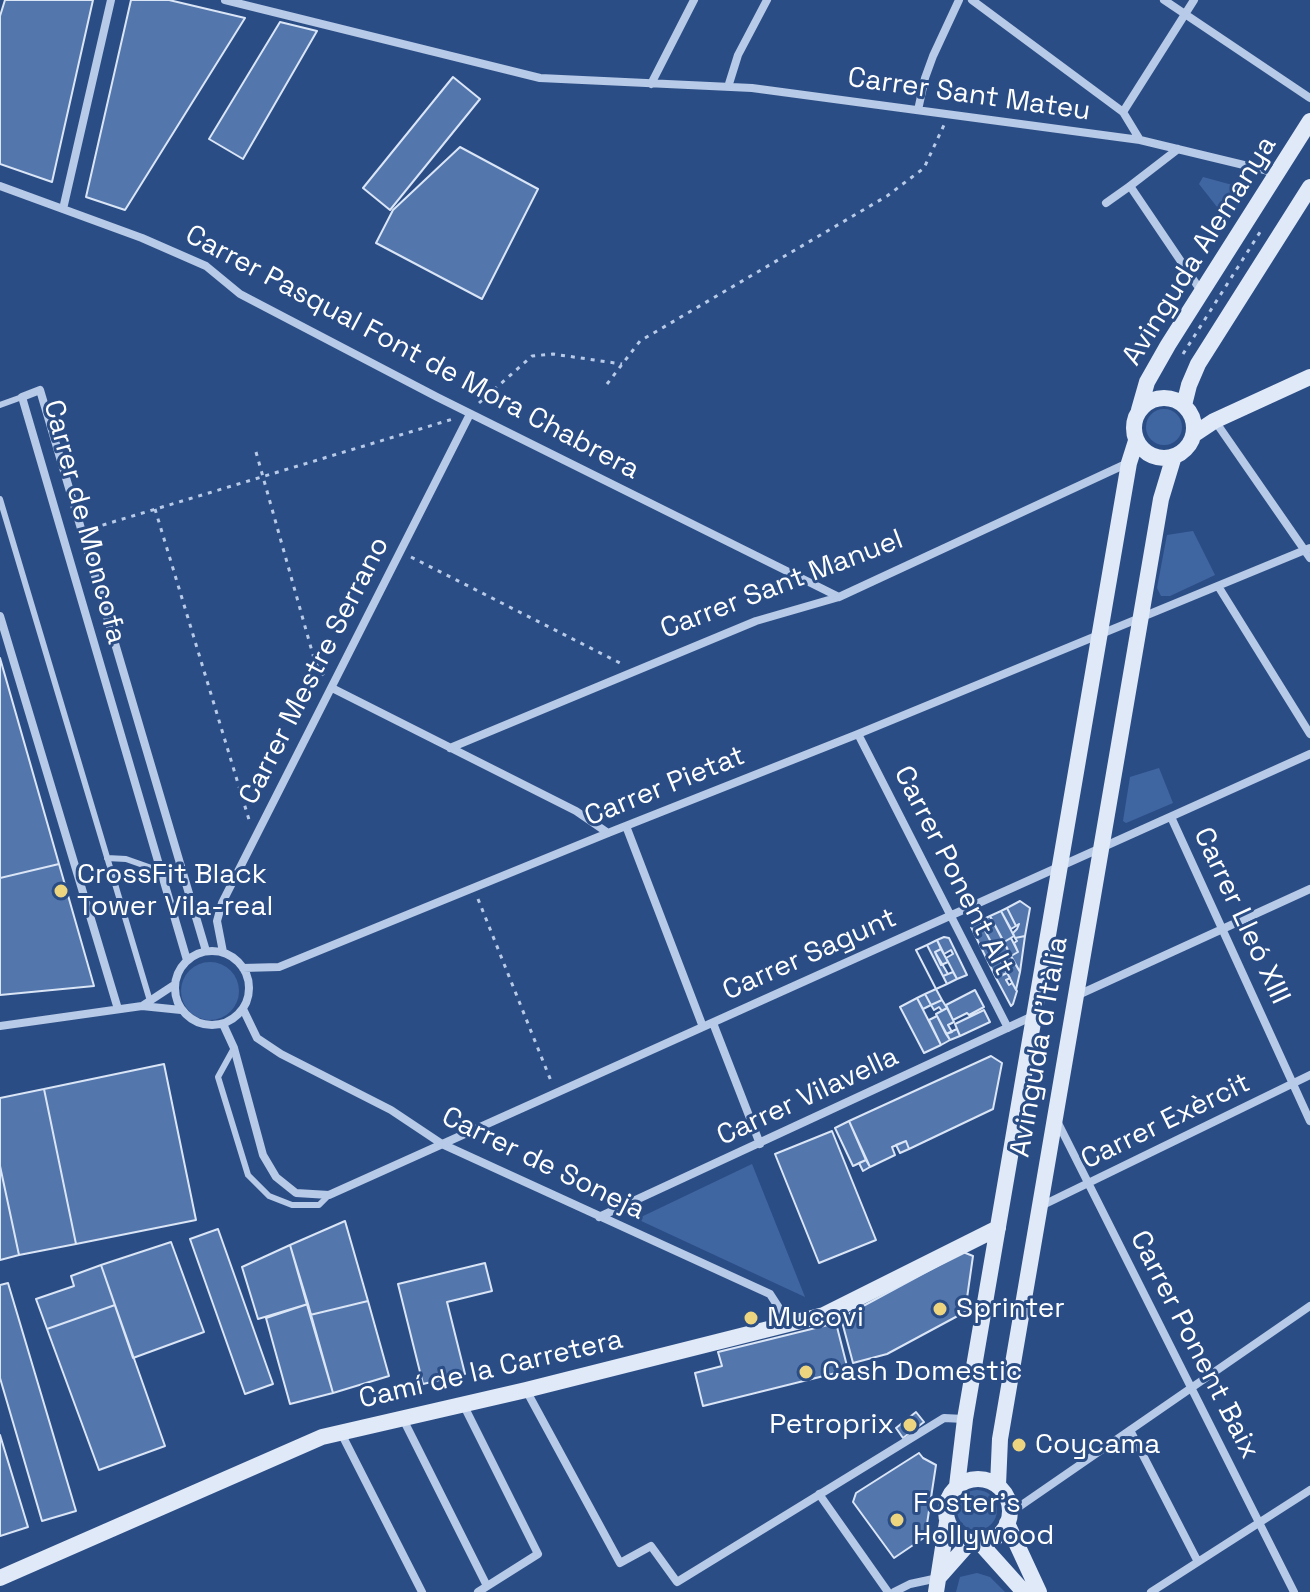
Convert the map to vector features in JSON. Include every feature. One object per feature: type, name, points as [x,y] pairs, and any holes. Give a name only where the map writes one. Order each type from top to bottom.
[{"type":"main road","name":"Avinguda Alemanya","points":[[1139,410],[1147,382],[1310,121]]},
{"type":"main road","name":"Avinguda Alemanya","points":[[1184,405],[1198,364],[1310,187]]},
{"type":"main road","points":[[1193,435],[1214,421],[1310,377]]},
{"type":"main road","points":[[1165,398],[1184,405],[1193,419],[1193,435],[1182,451],[1165,458],[1156,457],[1141,448],[1136,441],[1134,425],[1139,410],[1146,403],[1165,398]]},
{"type":"main road","name":"Avinguda d'Itàlia","points":[[957,1486],[965,1419],[1034,1016],[1129,463],[1136,441]]},
{"type":"main road","name":"Avinguda d'Itàlia","points":[[998,1485],[1000,1439],[1140,618],[1161,499],[1174,456]]},
{"type":"main road","name":"Camí de la Carretera","points":[[0,1578],[322,1437],[526,1390],[824,1315],[998,1228]]},
{"type":"main road","points":[[937,1585],[947,1522],[946,1502],[957,1486],[977,1478],[998,1485],[1005,1493],[1009,1502],[1008,1518],[1039,1592]]},
{"type":"main road","points":[[947,1522],[961,1538],[975,1542],[996,1537],[1008,1518]]},
{"type":"main road","points":[[937,1585],[975,1542]]},
{"type":"main road","points":[[975,1542],[1024,1592]]},
{"type":"street","points":[[63,209],[111,0]]},
{"type":"street","name":"Carrer Sant Mateu","points":[[225,0],[540,78],[752,88],[1140,140],[1277,173]]},
{"type":"street","points":[[651,84],[694,0]]},
{"type":"street","points":[[728,87],[738,55],[767,0]]},
{"type":"street","points":[[918,110],[933,56],[959,0]]},
{"type":"street","points":[[972,0],[1123,112],[1140,140]]},
{"type":"street","points":[[1164,0],[1310,98]]},
{"type":"street","points":[[1123,112],[1194,0]]},
{"type":"street","points":[[1106,203],[1178,149]]},
{"type":"street","name":"Carrer Pasqual Font de Mora Chabrera","points":[[0,186],[142,238],[206,266],[240,294],[470,414],[839,597]]},
{"type":"street","points":[[1130,186],[1202,292]]},
{"type":"street","name":"Carrer de Moncofa","points":[[187,960],[22,397],[40,390],[206,951]]},
{"type":"street","name":"Carrer Mestre Serrano","points":[[223,952],[217,921],[222,903],[470,414]]},
{"type":"street","points":[[1100,634],[1308,552],[1214,421]]},
{"type":"street","name":"Carrer Sant Manuel","points":[[450,748],[756,621],[839,597],[1129,463]]},
{"type":"street","points":[[1218,586],[1310,734]]},
{"type":"street","points":[[0,616],[118,1009]]},
{"type":"street","name":"Carrer Pietat","points":[[243,968],[279,967],[1100,634]]},
{"type":"street","points":[[332,688],[576,811],[608,833]]},
{"type":"street","name":"Carrer Ponent Alt","points":[[858,734],[1008,1028]]},
{"type":"street","name":"Carrer Sagunt","points":[[329,1195],[1310,754]]},
{"type":"street","name":"Carrer Lleó XIII","points":[[1171,817],[1310,1121]]},
{"type":"street","points":[[626,826],[703,1027]]},
{"type":"street","points":[[1076,996],[1310,889]]},
{"type":"street","points":[[223,952],[243,968],[248,978],[248,999],[234,1018],[223,1024],[200,1024],[181,1010],[176,998],[174,985],[178,971],[196,954],[223,952]]},
{"type":"street","points":[[142,1006],[174,985]]},
{"type":"street","points":[[0,1026],[142,1006],[181,1010]]},
{"type":"street","name":"Carrer de Soneja","points":[[243,1009],[257,1038],[281,1054],[391,1110],[442,1144],[770,1294],[790,1325]]},
{"type":"street","name":"Carrer Vilavella","points":[[599,1217],[1034,1016]]},
{"type":"street","points":[[713,1023],[760,1144]]},
{"type":"street","points":[[223,1024],[234,1048],[263,1155],[276,1177],[296,1193],[329,1195]]},
{"type":"street","name":"Carrer Exèrcit","points":[[1040,1206],[1310,1075]]},
{"type":"street","name":"Carrer Ponent Baix","points":[[1055,1118],[1294,1592]]},
{"type":"street","points":[[1008,1518],[1310,1306]]},
{"type":"street","points":[[526,1390],[620,1563],[651,1546],[677,1582],[944,1418],[965,1419]]},
{"type":"street","points":[[463,1404],[538,1554],[478,1592]]},
{"type":"street","points":[[403,1418],[487,1586]]},
{"type":"street","points":[[1130,1430],[1198,1562]]},
{"type":"street","points":[[340,1433],[422,1592]]},
{"type":"street","points":[[1151,1592],[1310,1490]]},
{"type":"street","points":[[819,1494],[888,1592]]},
{"type":"street","points":[[894,1592],[910,1584],[937,1585]]},
{"type":"lane","points":[[0,405],[22,397]]},
{"type":"lane","points":[[0,499],[150,1001]]},
{"type":"lane","points":[[107,858],[126,859],[160,871]]},
{"type":"lane","points":[[234,1048],[218,1077],[248,1175],[269,1196],[292,1205],[319,1205],[329,1195]]},
{"type":"path","points":[[607,384],[640,341],[873,205],[924,168],[949,114]]},
{"type":"path","points":[[82,531],[470,414],[482,399],[532,356],[553,354],[622,364]]},
{"type":"path","points":[[256,452],[315,662],[332,688]]},
{"type":"path","points":[[155,509],[255,839]]},
{"type":"path","points":[[401,551],[634,671]]},
{"type":"path","points":[[474,888],[556,1093]]},
{"type":"shaded area","points":[[1203,177],[1236,186],[1221,212],[1199,184]]},
{"type":"shaded area","points":[[1164,409],[1177,414],[1182,427],[1177,440],[1164,445],[1151,440],[1146,427],[1151,414]]},
{"type":"shaded area","points":[[1193,531],[1215,575],[1170,596],[1161,596],[1157,588],[1167,535]]},
{"type":"shaded area","points":[[1159,768],[1173,803],[1126,823],[1123,821],[1130,777]]},
{"type":"shaded area","points":[[210,962],[231,970],[239,991],[231,1012],[210,1020],[189,1012],[181,991],[189,970]]},
{"type":"shaded area","points":[[752,1164],[805,1297],[637,1219]]},
{"type":"shaded area","points":[[977,1490],[991,1496],[997,1510],[991,1524],[977,1530],[963,1524],[957,1510],[963,1496]]},
{"type":"shaded area","points":[[977,1573],[990,1577],[1005,1592],[956,1592],[960,1577]]},
{"type":"building","points":[[5,0],[93,0],[52,182],[0,164],[0,16]]},
{"type":"building","points":[[131,0],[169,0],[245,18],[125,210],[86,197]]},
{"type":"building","points":[[280,22],[317,31],[243,159],[209,139]]},
{"type":"building","points":[[453,77],[480,99],[390,210],[363,188]]},
{"type":"building","points":[[460,147],[538,189],[482,299],[376,243],[393,210]]},
{"type":"building","points":[[0,658],[59,864],[0,878]]},
{"type":"building","points":[[59,864],[94,986],[0,995],[0,878]]},
{"type":"building","points":[[1020,901],[1030,908],[1025,936],[1015,938],[1013,933],[1019,924],[1016,926],[1007,908]]},
{"type":"building","points":[[1007,908],[1016,926],[1011,929],[1001,911]]},
{"type":"building","points":[[1001,911],[1014,936],[1004,942],[990,916]]},
{"type":"building","points":[[990,916],[1014,962],[1004,967],[980,921]]},
{"type":"building","points":[[980,921],[1007,973],[996,978],[971,927]]},
{"type":"building","points":[[1025,936],[1020,972],[1011,956],[1018,952],[1015,938]]},
{"type":"building","points":[[949,938],[967,975],[957,979],[946,958],[953,954],[951,950],[944,954],[937,940]]},
{"type":"building","points":[[1011,938],[1018,952],[1011,956],[1004,942]]},
{"type":"building","points":[[937,940],[941,949],[935,952],[948,974],[943,976],[927,945]]},
{"type":"building","points":[[927,945],[947,984],[936,989],[916,950]]},
{"type":"building","points":[[927,945],[947,984],[936,989],[916,950]]},
{"type":"building","points":[[941,949],[948,962],[941,965],[935,952]]},
{"type":"building","points":[[1014,962],[1020,972],[1016,990],[1004,967]]},
{"type":"building","points":[[953,972],[957,979],[947,984],[943,976]]},
{"type":"building","points":[[1007,973],[1010,978],[1006,980],[1017,991],[1011,1006],[996,978]]},
{"type":"building","points":[[936,989],[942,1000],[931,1005],[925,994]]},
{"type":"building","points":[[975,990],[984,1007],[953,1020],[946,1005]]},
{"type":"building","points":[[925,994],[931,1005],[923,1009],[917,998]]},
{"type":"building","points":[[917,998],[941,1045],[924,1053],[900,1007]]},
{"type":"building","points":[[942,1000],[947,1008],[934,1010],[931,1005]]},
{"type":"building","points":[[947,1008],[954,1022],[948,1025],[952,1032],[946,1034],[936,1014]]},
{"type":"building","points":[[984,1010],[990,1022],[960,1036],[955,1024]]},
{"type":"building","points":[[937,1016],[950,1040],[941,1045],[929,1020]]},
{"type":"building","points":[[957,1029],[960,1036],[950,1040],[946,1034]]},
{"type":"building","points":[[991,1056],[1002,1063],[993,1109],[909,1149],[906,1141],[892,1147],[895,1155],[870,1167],[849,1121]]},
{"type":"building","points":[[164,1064],[196,1220],[76,1244],[44,1089]]},
{"type":"building","points":[[44,1089],[76,1244],[19,1255],[0,1166],[0,1098]]},
{"type":"building","points":[[849,1121],[866,1160],[853,1166],[835,1128]]},
{"type":"building","points":[[832,1131],[876,1240],[819,1263],[775,1154]]},
{"type":"building","points":[[906,1141],[909,1149],[900,1153],[896,1145]]},
{"type":"building","points":[[866,1160],[870,1167],[863,1171],[859,1163]]},
{"type":"building","points":[[0,1166],[19,1255],[0,1260]]},
{"type":"building","points":[[345,1221],[368,1301],[310,1315],[290,1245]]},
{"type":"building","points":[[218,1229],[273,1384],[245,1394],[190,1239]]},
{"type":"building","points":[[171,1242],[204,1332],[133,1358],[101,1265]]},
{"type":"building","points":[[290,1245],[308,1304],[258,1319],[242,1267]]},
{"type":"building","points":[[963,1252],[973,1256],[965,1312],[887,1354],[853,1363],[841,1318]]},
{"type":"building","points":[[485,1263],[492,1291],[447,1302],[465,1374],[423,1384],[398,1284]]},
{"type":"building","points":[[101,1265],[115,1305],[47,1329],[36,1299],[74,1286],[71,1276]]},
{"type":"building","points":[[8,1283],[76,1511],[42,1521],[0,1378],[0,1285]]},
{"type":"building","points":[[368,1301],[389,1376],[333,1393],[310,1315]]},
{"type":"building","points":[[308,1304],[333,1393],[290,1404],[266,1318]]},
{"type":"building","points":[[115,1305],[165,1446],[99,1470],[47,1329]]},
{"type":"building","points":[[836,1323],[848,1370],[703,1406],[695,1373],[722,1366],[718,1352]]},
{"type":"building","name":"Petroprix","points":[[916,1412],[924,1422],[903,1438],[896,1428]]},
{"type":"building","points":[[0,1435],[28,1527],[0,1536]]},
{"type":"building","name":"Foster's Hollywood","points":[[919,1453],[936,1465],[925,1537],[894,1558],[853,1502],[856,1493]]},
{"type":"place","name":"CrossFit Black Tower Vila-real","points":[[61,891]]},
{"type":"place","name":"Sprinter","points":[[940,1309]]},
{"type":"place","name":"Mucovi","points":[[751,1318]]},
{"type":"place","name":"Cash Domestic","points":[[806,1372]]},
{"type":"place","name":"Petroprix","points":[[910,1425]]},
{"type":"place","name":"Coycama","points":[[1019,1445]]},
{"type":"place","name":"Foster's Hollywood","points":[[897,1520]]}]
